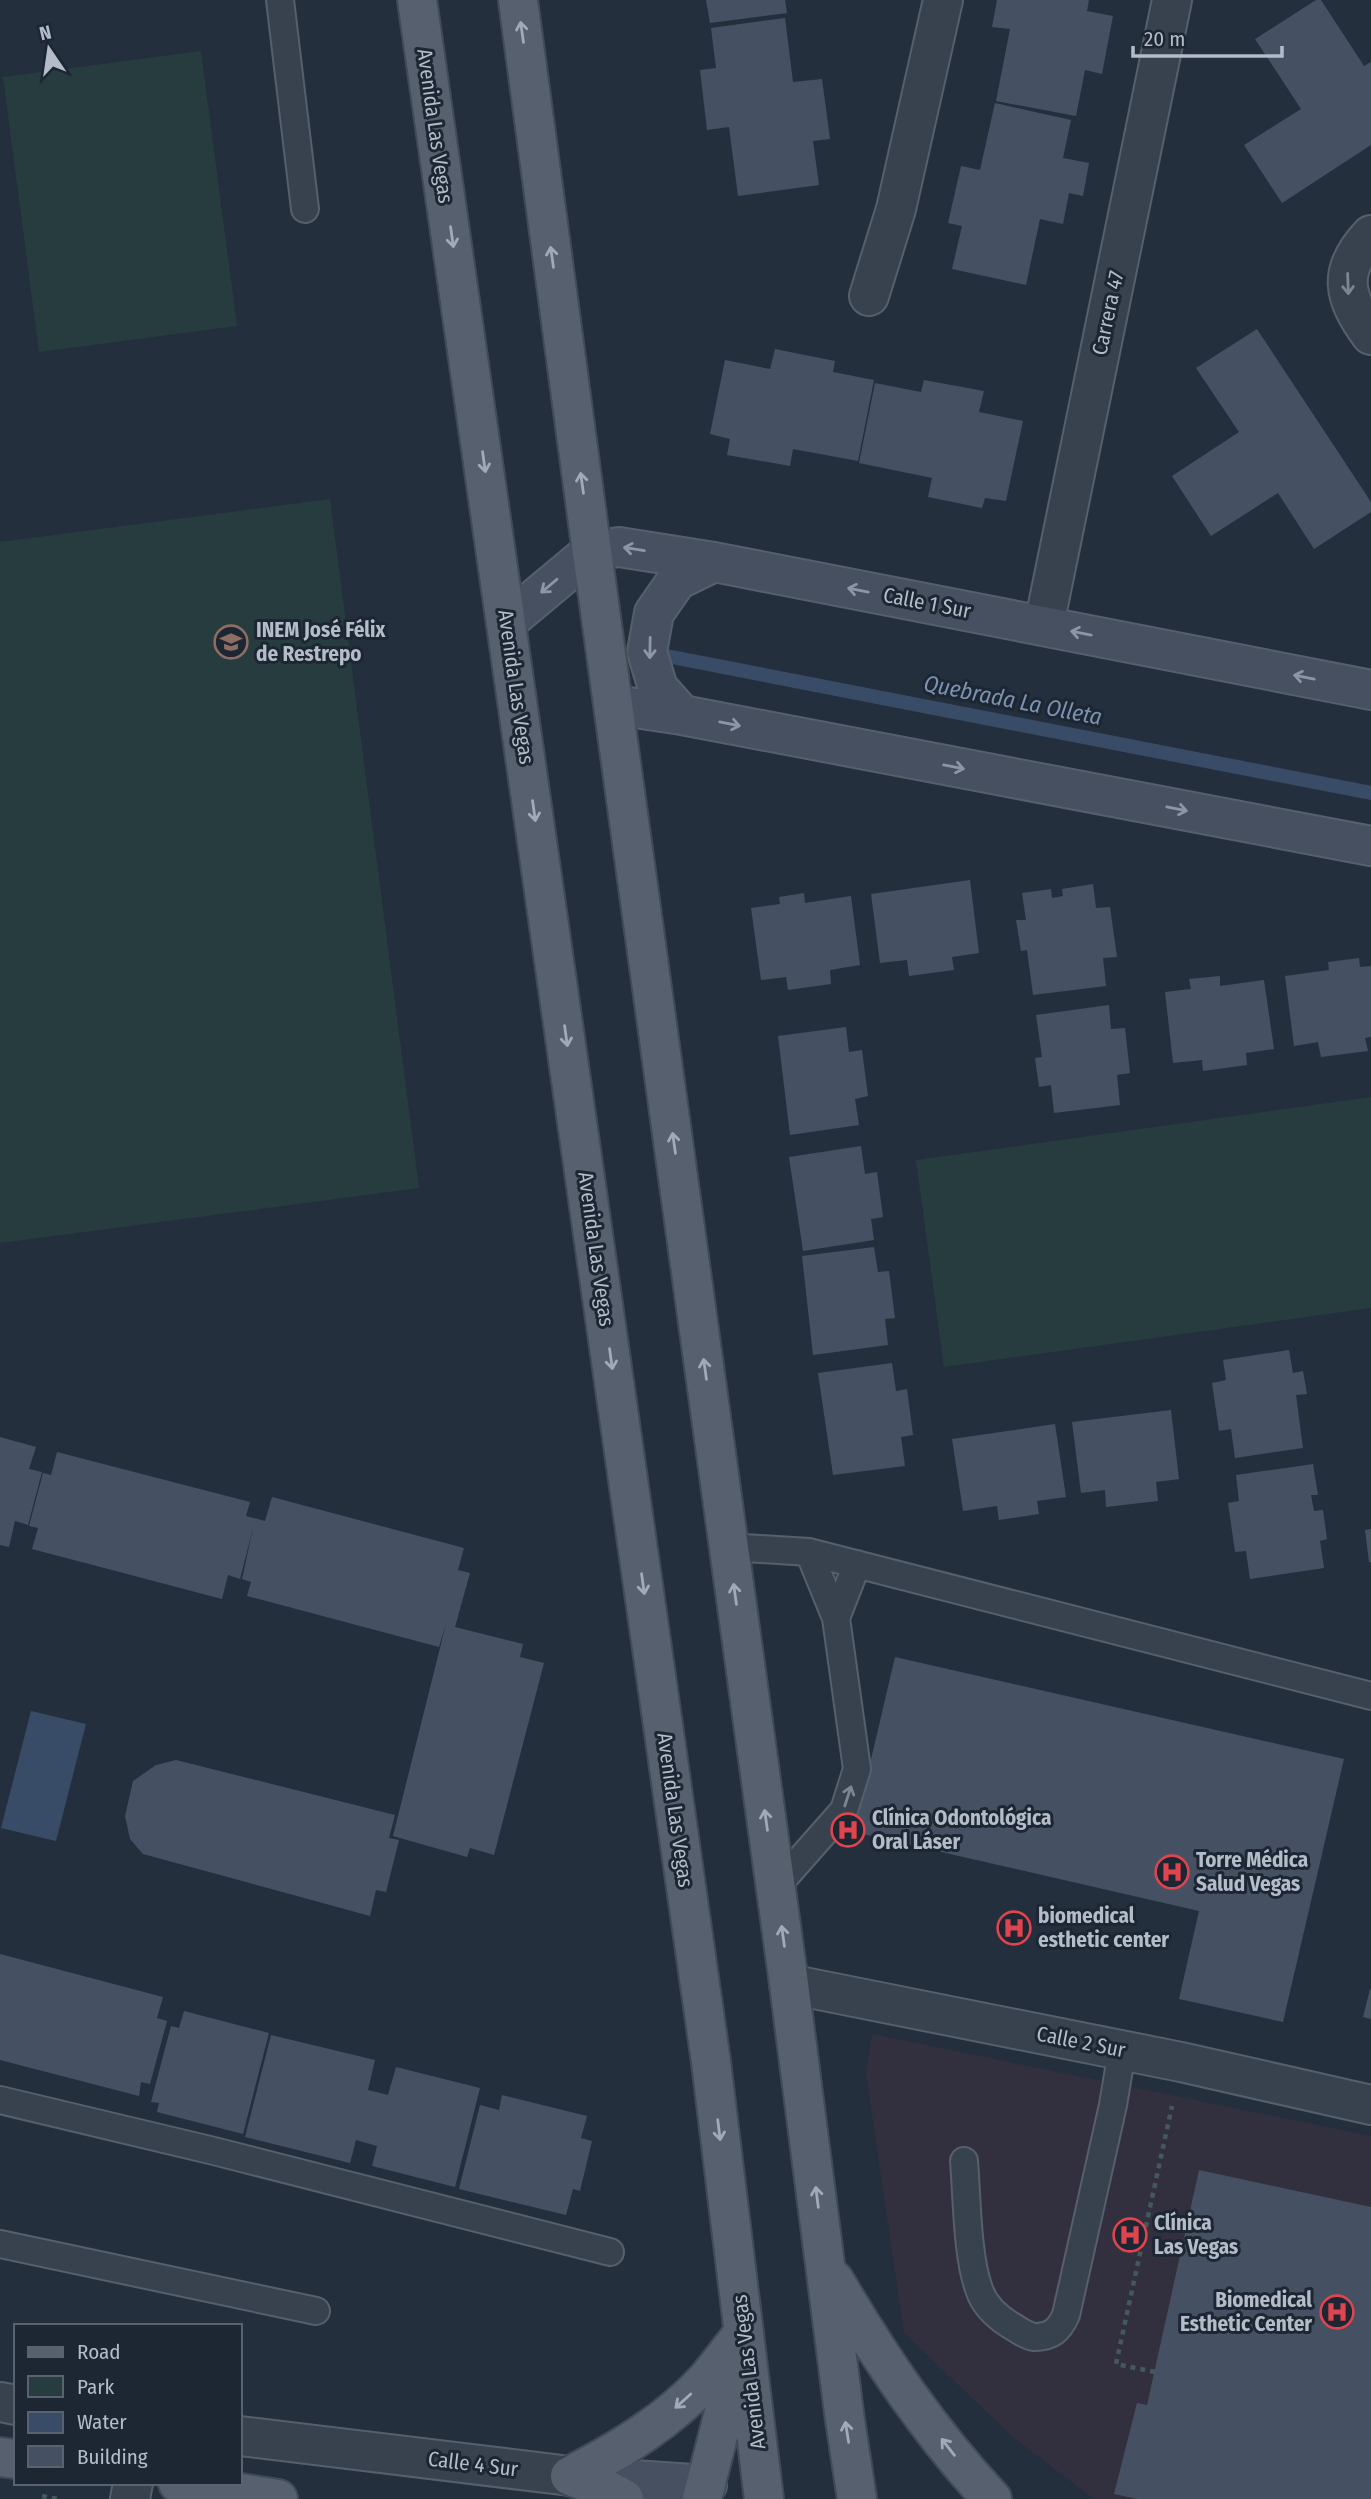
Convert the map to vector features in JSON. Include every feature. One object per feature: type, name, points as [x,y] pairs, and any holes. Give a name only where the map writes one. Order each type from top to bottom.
[{"type":"main road","name":"Avenida Las Vegas","points":[[417,0],[711,2062],[765,2499]]},
{"type":"main road","points":[[518,0],[857,2499]]},
{"type":"main road","points":[[826,2265],[863,2329],[905,2391],[968,2473],[992,2499]]},
{"type":"main road","points":[[570,2476],[619,2451],[663,2419],[706,2380],[744,2332]]},
{"type":"main road","points":[[742,2499],[704,2492],[744,2332]]},
{"type":"main road","points":[[570,2476],[606,2489],[624,2499]]},
{"type":"main road","points":[[190,2485],[278,2499]]},
{"type":"street","points":[[869,296],[897,209],[943,0]]},
{"type":"street","name":"Carrera 47","points":[[1044,625],[1172,0]]},
{"type":"street","points":[[1371,235],[1348,268],[1348,295],[1371,335]]},
{"type":"street","name":"Calle 1 Sur","points":[[592,551],[619,547],[714,562],[1371,690]]},
{"type":"street","points":[[507,622],[592,551]]},
{"type":"street","points":[[682,715],[658,688],[647,652],[654,613],[677,580],[714,562]]},
{"type":"street","points":[[615,705],[682,715],[1371,846]]},
{"type":"street","name":"Calle 2 Sur","points":[[789,1984],[1181,2062],[1371,2105]]},
{"type":"street","name":"Calle 4 Sur","points":[[242,2436],[704,2492]]},
{"type":"lane","points":[[279,0],[305,209]]},
{"type":"lane","points":[[729,1547],[809,1552],[1371,1696]]},
{"type":"lane","points":[[776,1887],[844,1810],[857,1769],[836,1618],[809,1552]]},
{"type":"lane","points":[[836,1618],[858,1564]]},
{"type":"lane","points":[[964,2161],[973,2270],[979,2291],[999,2318],[1029,2336],[1046,2337],[1059,2329],[1066,2315],[1113,2105],[1122,2051]]},
{"type":"lane","points":[[0,2101],[198,2147],[610,2252]]},
{"type":"lane","points":[[0,2244],[316,2311]]},
{"type":"path","points":[[1155,2372],[1116,2364],[1181,2062]]},
{"type":"shaded area","name":"Clínica Las Vegas","points":[[872,2034],[1371,2136],[1371,2499],[1094,2499],[1014,2438],[904,2333],[866,2073]]},
{"type":"green space","points":[[201,51],[237,326],[39,352],[3,77]]},
{"type":"green space","points":[[330,499],[419,1188],[0,1243],[0,542]]},
{"type":"green space","points":[[1371,1097],[1371,1308],[944,1367],[916,1160]]},
{"type":"water","points":[[31,1711],[86,1724],[56,1841],[1,1828]]},
{"type":"building","points":[[706,0],[785,0],[787,13],[710,23]]},
{"type":"building","points":[[997,0],[1089,0],[1087,11],[1113,16],[1102,74],[1085,70],[1076,116],[996,101],[1010,29],[992,27]]},
{"type":"building","points":[[1316,0],[1321,0],[1364,66],[1371,62],[1371,145],[1282,203],[1244,145],[1301,109],[1255,39]]},
{"type":"building","points":[[785,18],[793,82],[822,79],[830,139],[813,141],[819,185],[738,196],[729,127],[707,130],[700,70],[716,68],[711,28]]},
{"type":"building","points":[[995,103],[1071,120],[1063,158],[1089,163],[1083,196],[1069,193],[1063,224],[1040,219],[1026,285],[952,269],[962,226],[948,223],[961,166],[980,170]]},
{"type":"building","points":[[1257,329],[1371,502],[1371,512],[1314,549],[1278,493],[1211,536],[1172,476],[1239,432],[1196,368]]},
{"type":"building","points":[[775,349],[835,361],[833,372],[874,380],[858,461],[793,449],[790,466],[727,455],[730,439],[710,434],[725,360],[770,369]]},
{"type":"building","points":[[924,380],[984,391],[979,412],[1023,421],[1006,501],[985,498],[982,508],[928,497],[932,478],[859,463],[875,383],[921,392]]},
{"type":"building","points":[[970,880],[979,953],[952,957],[954,970],[909,976],[907,960],[880,963],[871,894]]},
{"type":"building","points":[[1093,884],[1096,908],[1110,907],[1117,957],[1103,958],[1106,986],[1033,995],[1027,950],[1021,951],[1016,920],[1026,920],[1022,893],[1051,889],[1052,898],[1063,896],[1062,889]]},
{"type":"building","points":[[804,893],[805,903],[851,896],[860,965],[830,970],[831,984],[788,990],[786,977],[761,980],[751,908],[780,904],[779,897]]},
{"type":"building","points":[[1359,958],[1360,967],[1371,966],[1371,1037],[1365,1038],[1368,1051],[1321,1057],[1318,1042],[1294,1046],[1285,976],[1329,970],[1328,962]]},
{"type":"building","points":[[1220,976],[1220,986],[1264,980],[1274,1049],[1246,1053],[1247,1065],[1203,1071],[1202,1060],[1173,1063],[1165,992],[1191,989],[1189,979]]},
{"type":"building","points":[[1109,1005],[1111,1029],[1125,1028],[1130,1073],[1117,1075],[1120,1105],[1054,1113],[1051,1085],[1039,1087],[1035,1058],[1042,1057],[1036,1015]]},
{"type":"building","points":[[846,1027],[849,1052],[862,1050],[868,1096],[855,1099],[859,1125],[790,1135],[778,1036]]},
{"type":"building","points":[[861,1146],[865,1174],[877,1172],[883,1217],[871,1219],[874,1240],[803,1251],[789,1157]]},
{"type":"building","points":[[874,1247],[878,1272],[889,1271],[895,1318],[885,1319],[888,1345],[813,1355],[802,1256]]},
{"type":"building","points":[[1289,1350],[1293,1373],[1303,1371],[1307,1394],[1296,1395],[1303,1448],[1235,1458],[1231,1429],[1219,1431],[1212,1383],[1226,1380],[1223,1360]]},
{"type":"building","points":[[892,1363],[896,1391],[907,1389],[913,1435],[901,1437],[905,1466],[833,1475],[818,1373]]},
{"type":"building","points":[[1171,1410],[1179,1479],[1156,1482],[1158,1501],[1106,1507],[1105,1490],[1081,1493],[1072,1422]]},
{"type":"building","points":[[1055,1424],[1066,1497],[1037,1501],[1039,1514],[999,1520],[997,1506],[963,1511],[952,1439]]},
{"type":"building","points":[[0,1437],[36,1447],[29,1469],[42,1472],[28,1525],[15,1521],[9,1547],[0,1545]]},
{"type":"building","points":[[57,1452],[250,1502],[246,1516],[265,1521],[272,1497],[464,1548],[458,1570],[470,1573],[455,1627],[523,1644],[520,1657],[544,1663],[494,1855],[470,1848],[467,1857],[393,1836],[446,1624],[439,1647],[247,1596],[251,1582],[242,1579],[253,1528],[240,1579],[228,1575],[222,1599],[32,1549],[38,1528],[29,1526],[43,1473],[51,1475]]},
{"type":"building","points":[[1313,1464],[1318,1495],[1311,1495],[1314,1511],[1323,1510],[1327,1539],[1320,1541],[1324,1568],[1250,1579],[1246,1551],[1235,1552],[1228,1503],[1239,1501],[1236,1475]]},
{"type":"building","points":[[1371,1529],[1371,1562],[1369,1562],[1365,1530]]},
{"type":"building","name":"Torre Médica Salud Vegas","points":[[895,1657],[1344,1759],[1283,2022],[1179,1999],[1199,1911],[854,1832]]},
{"type":"building","points":[[176,1760],[395,1815],[389,1838],[399,1840],[386,1892],[376,1890],[370,1916],[143,1854],[130,1839],[125,1816],[133,1781],[156,1765]]},
{"type":"building","points":[[0,1954],[163,1997],[157,2018],[167,2021],[150,2084],[141,2082],[139,2096],[0,2060]]},
{"type":"building","points":[[1371,1990],[1371,2019],[1363,2017]]},
{"type":"building","points":[[184,2011],[269,2033],[243,2134],[157,2112],[159,2103],[151,2102],[171,2026],[179,2028]]},
{"type":"building","points":[[271,2035],[375,2060],[368,2090],[388,2095],[396,2067],[480,2088],[455,2187],[372,2166],[377,2146],[356,2140],[350,2163],[245,2137]]},
{"type":"building","points":[[502,2095],[587,2116],[581,2138],[592,2141],[580,2191],[573,2189],[566,2215],[459,2189],[480,2105],[499,2110]]},
{"type":"building","name":"Clínica Las Vegas","points":[[1199,2170],[1371,2207],[1371,2499],[1137,2499],[1114,2494],[1137,2403],[1147,2405]]},
{"type":"waterway","name":"Quebrada La Olleta","points":[[651,653],[1371,793]]},
{"type":"place","name":"INEM José Félix de Restrepo","points":[[231,642]]},
{"type":"place","name":"Clínica Odontológica Oral Láser","points":[[848,1830]]},
{"type":"place","name":"Torre Médica Salud Vegas","points":[[1172,1872]]},
{"type":"place","name":"biomedical esthetic center","points":[[1014,1928]]},
{"type":"place","name":"Clínica Las Vegas","points":[[1130,2235]]},
{"type":"place","name":"Biomedical Esthetic Center","points":[[1337,2312]]}]
